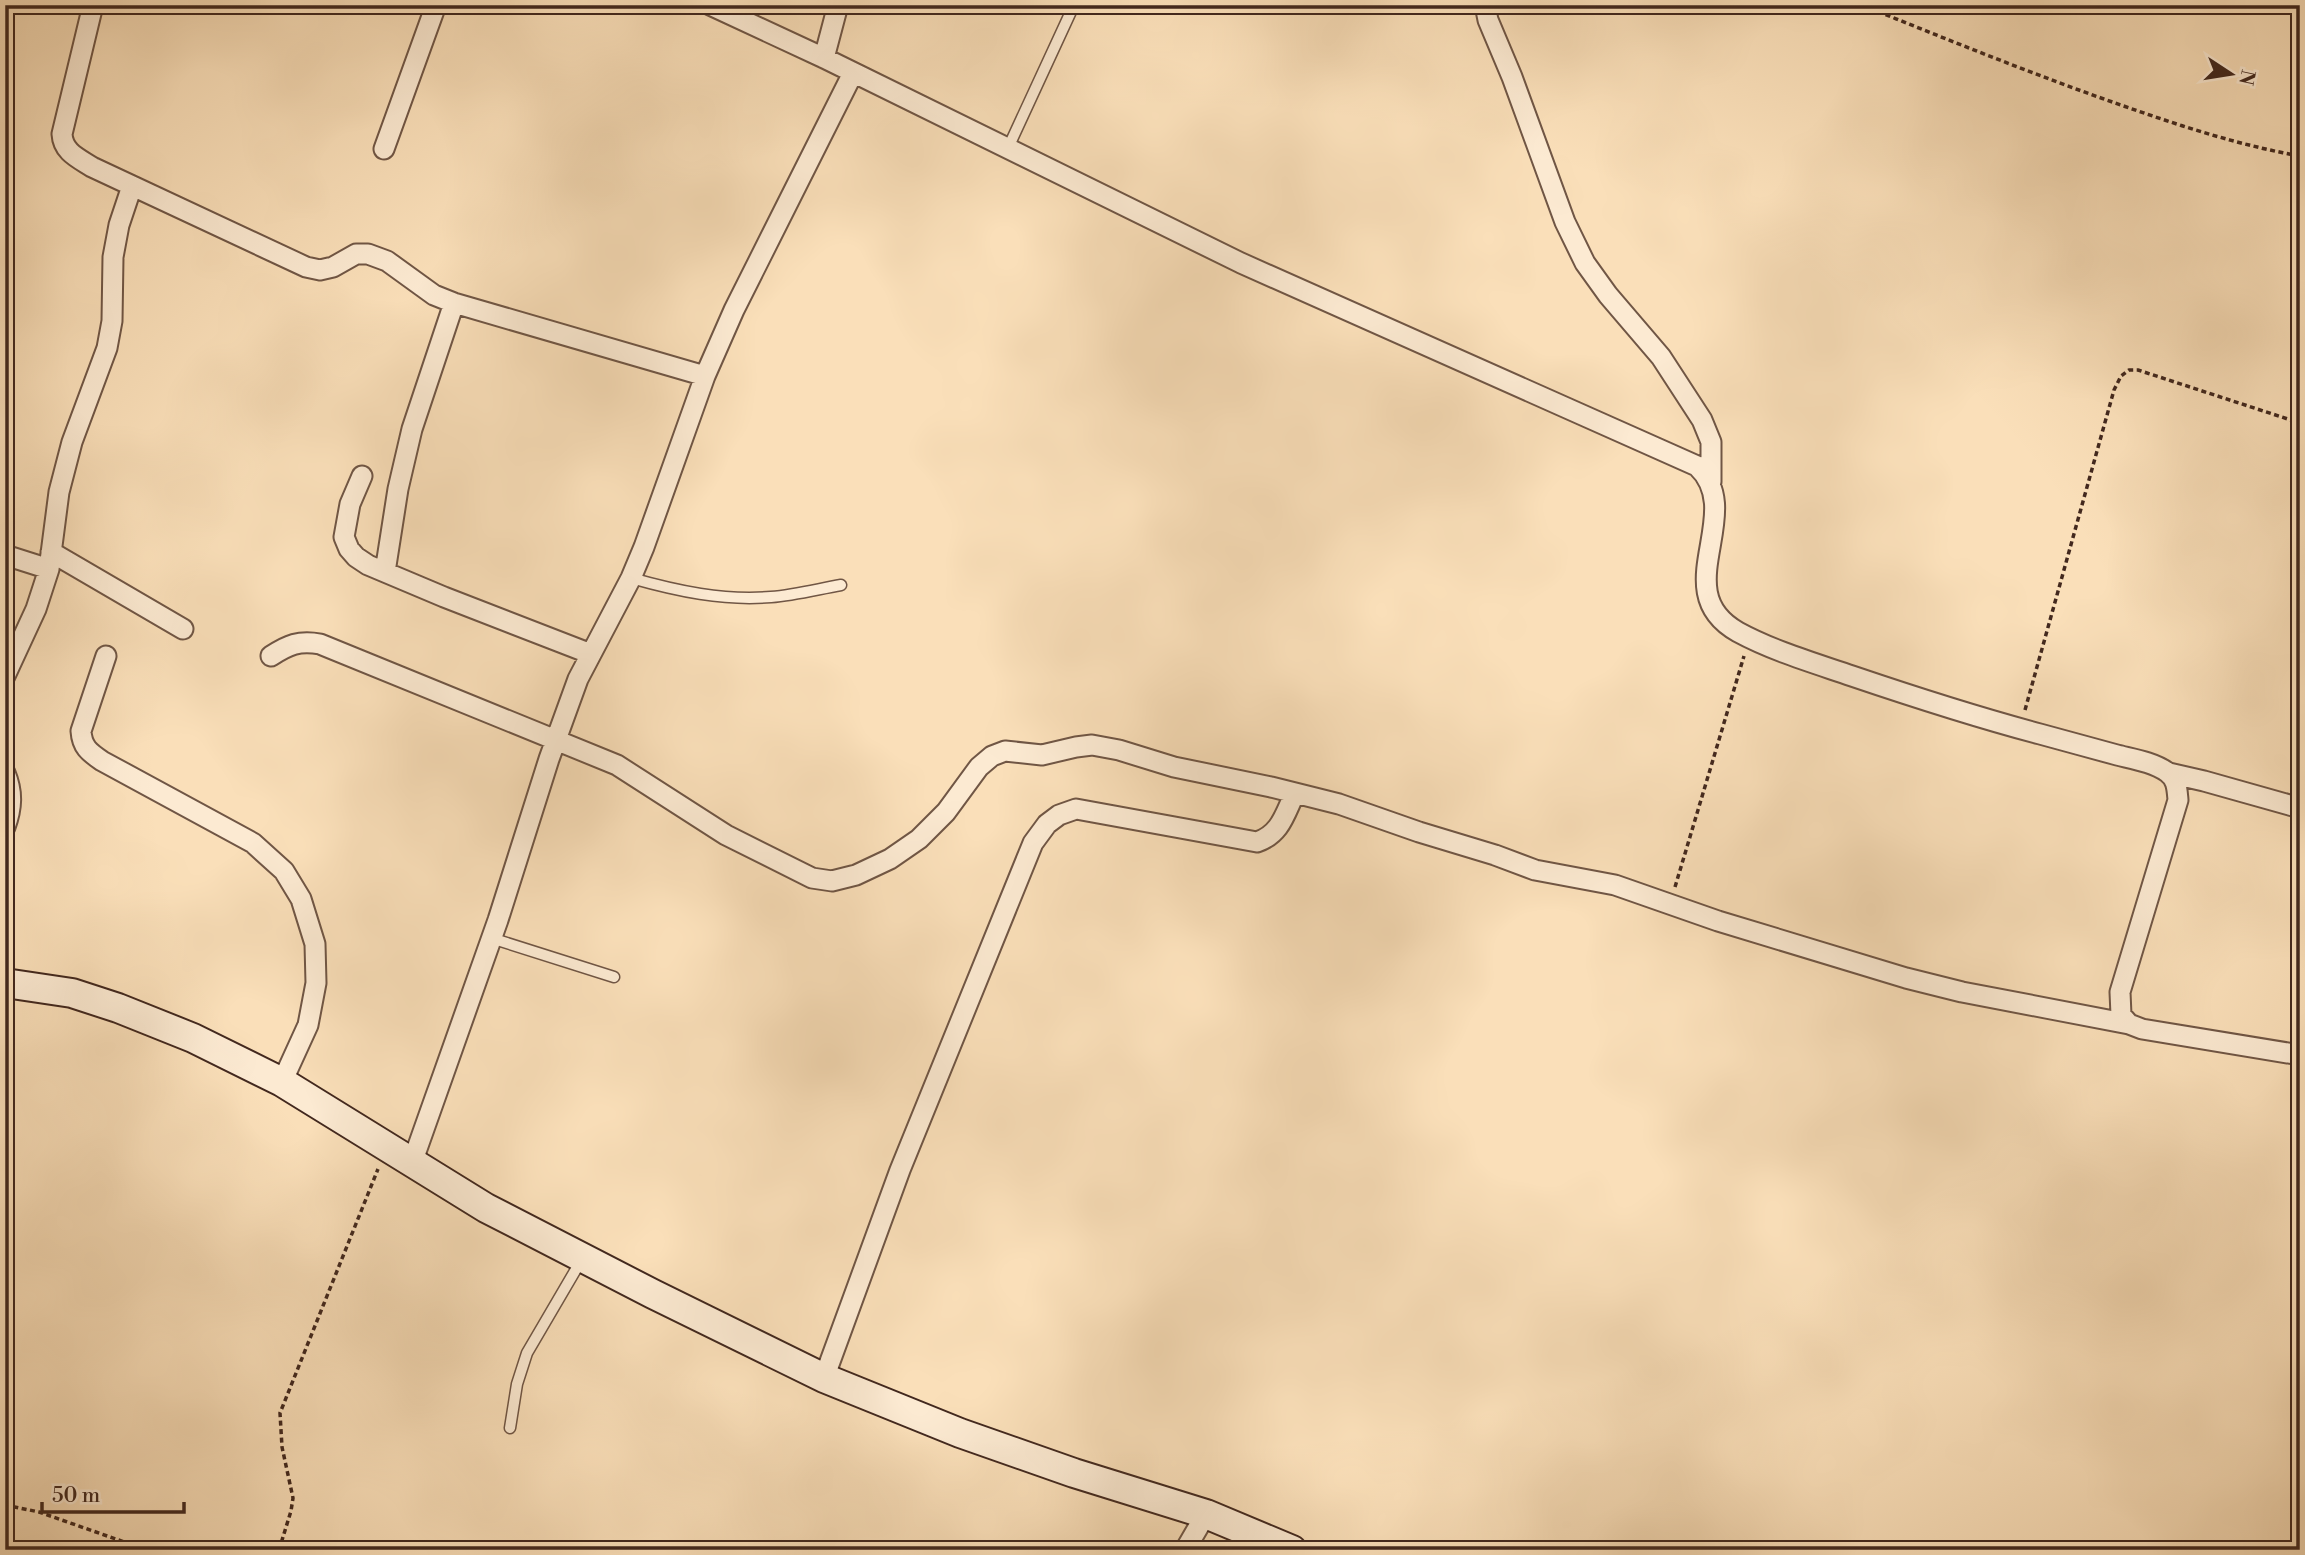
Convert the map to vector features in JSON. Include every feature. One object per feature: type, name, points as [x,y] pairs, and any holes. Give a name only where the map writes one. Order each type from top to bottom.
[{"type":"street","points":[[93,5],[64,120],[63,144],[72,155],[92,167],[306,267],[320,270],[333,267],[356,254],[368,254],[387,261],[434,295],[454,303],[705,376]]},
{"type":"street","points":[[384,149],[436,5]]},
{"type":"street","points":[[709,5],[824,58],[1252,268],[1670,452],[1697,466],[1711,482]]},
{"type":"street","points":[[824,58],[838,5]]},
{"type":"street","points":[[1485,5],[1488,20],[1512,77],[1565,222],[1585,263],[1608,295],[1661,357],[1702,420],[1711,442],[1711,482],[1715,509],[1706,594],[1712,611],[1722,622],[1749,637],[1810,662],[1951,709],[2300,808]]},
{"type":"street","points":[[412,1163],[578,679],[631,578],[705,376],[734,310],[853,73]]},
{"type":"street","points":[[5,676],[36,609],[50,561],[59,492],[72,442],[107,348],[112,321],[113,257],[119,225],[132,186]]},
{"type":"street","points":[[385,572],[398,489],[412,429],[454,303]]},
{"type":"street","points":[[362,476],[350,504],[344,537],[356,557],[385,572],[591,654]]},
{"type":"street","points":[[5,555],[50,561],[183,629]]},
{"type":"street","points":[[271,656],[291,644],[307,641],[320,644],[617,765],[726,835],[812,878],[832,881],[856,875],[890,859],[919,839],[946,812],[979,768],[992,756],[1005,751],[1042,755],[1092,746],[1119,750],[1174,767],[1339,804],[1535,870],[1615,885],[1801,947],[1906,978],[1962,992],[2129,1024],[2142,1029],[2300,1055]]},
{"type":"street","points":[[106,656],[81,730],[82,742],[88,751],[253,843],[284,872],[301,899],[315,944],[317,983],[307,1026],[282,1082]]},
{"type":"street","points":[[5,773],[12,801],[5,827]]},
{"type":"street","points":[[2129,1024],[2121,1015],[2120,992],[2174,818],[2178,800],[2177,785],[2169,773]]},
{"type":"street","points":[[824,1378],[900,1170],[952,1039],[1033,843],[1047,824],[1076,808],[1257,842],[1269,838],[1277,831],[1295,793]]},
{"type":"street","points":[[5,983],[72,993],[118,1007],[193,1038],[282,1082],[486,1208],[824,1378],[973,1437],[1074,1473],[1206,1514],[1292,1550]]},
{"type":"street","points":[[1185,1550],[1206,1514]]},
{"type":"lane","points":[[1008,148],[1074,5]]},
{"type":"lane","points":[[631,578],[680,592],[741,597],[770,597],[841,585]]},
{"type":"lane","points":[[491,938],[614,976]]},
{"type":"lane","points":[[510,1428],[517,1384],[527,1353],[583,1258]]},
{"type":"path","points":[[1862,5],[1987,56],[2131,108],[2264,149],[2300,156]]},
{"type":"path","points":[[2020,729],[2120,376],[2129,370],[2138,370],[2300,423]]},
{"type":"path","points":[[1670,904],[1749,637]]},
{"type":"path","points":[[279,1550],[293,1498],[282,1447],[280,1413],[387,1148]]},
{"type":"path","points":[[5,1505],[39,1512],[147,1550]]}]
